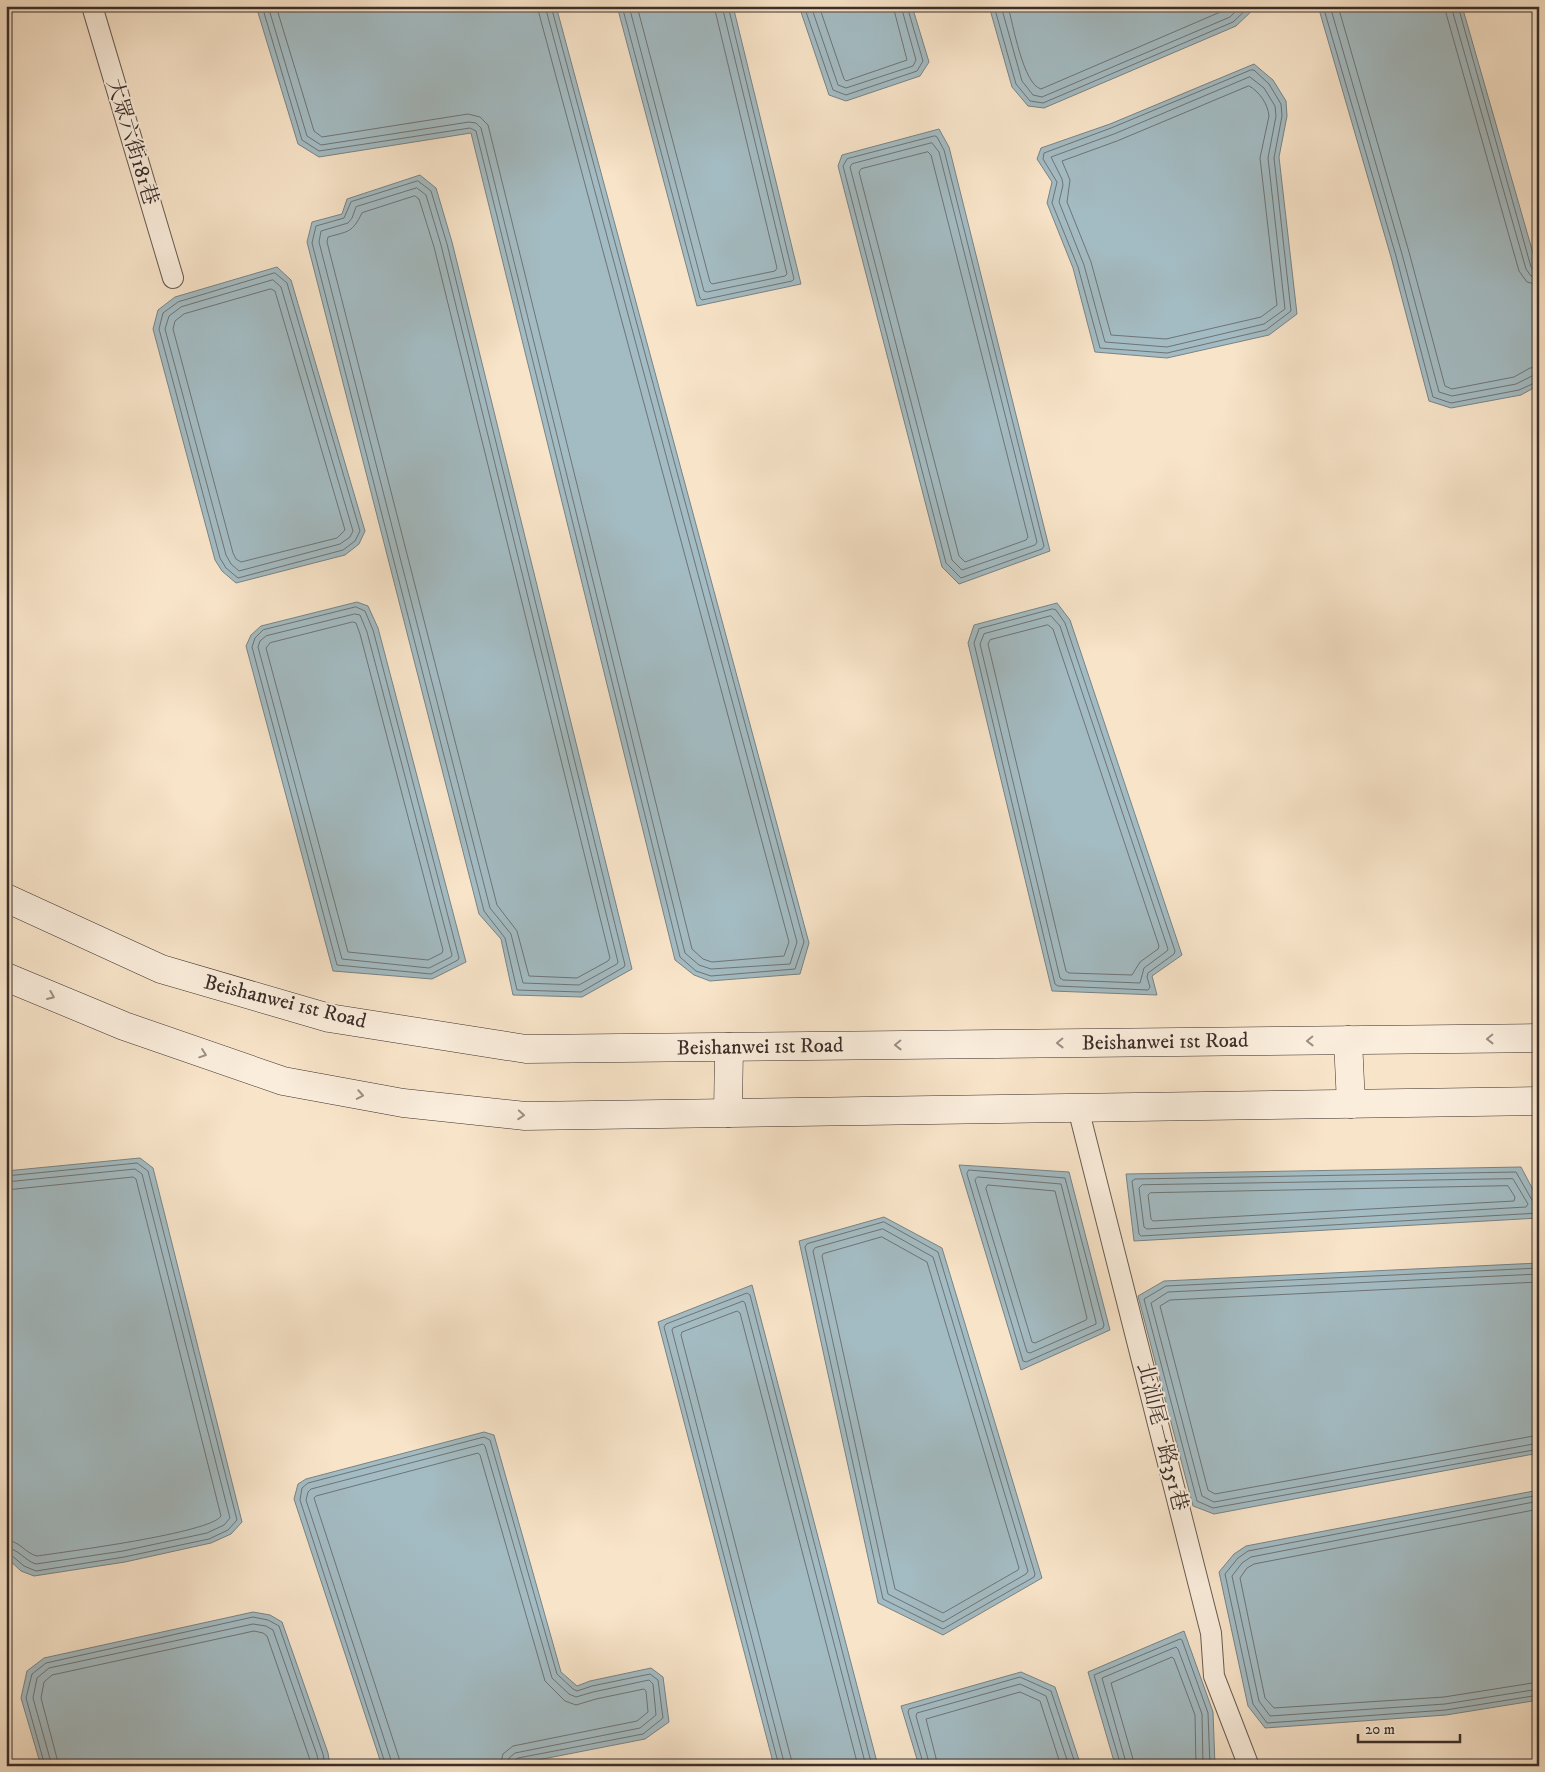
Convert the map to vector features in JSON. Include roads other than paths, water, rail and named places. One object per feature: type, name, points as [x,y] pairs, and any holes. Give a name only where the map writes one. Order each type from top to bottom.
[{"type":"street","name":"Beishanwei 1st Road","points":[[6,898],[161,969],[329,1018],[526,1050],[1539,1038]]},
{"type":"street","points":[[6,977],[124,1026],[292,1083],[402,1103],[525,1116],[1539,1101]]},
{"type":"street","points":[[1348,1040],[1351,1104]]},
{"type":"street","points":[[728,1113],[729,1047]]},
{"type":"lane","name":"大眾六街181巷","points":[[92,6],[173,278]]},
{"type":"lane","name":"北汕尾一路351巷","points":[[1078,1108],[1211,1633],[1214,1676],[1248,1764]]},
{"type":"water","points":[[256,6],[556,6],[809,943],[800,974],[710,981],[694,975],[675,960],[471,133],[319,157],[298,144]]},
{"type":"water","points":[[617,6],[733,6],[801,284],[697,306]]},
{"type":"water","points":[[799,6],[912,6],[929,62],[920,76],[846,101],[829,95]]},
{"type":"water","points":[[989,6],[1257,6],[1236,26],[1044,108],[1028,106],[1012,87]]},
{"type":"water","points":[[1318,6],[1462,6],[1539,274],[1539,385],[1521,395],[1451,408],[1429,401],[1391,257]]},
{"type":"water","points":[[1254,64],[1273,80],[1286,101],[1287,116],[1279,157],[1297,314],[1269,335],[1167,358],[1095,352],[1073,268],[1047,203],[1052,182],[1037,159],[1041,148],[1110,124]]},
{"type":"water","points":[[939,129],[949,147],[1050,551],[959,584],[942,567],[838,166],[842,155]]},
{"type":"water","points":[[420,175],[436,188],[452,242],[632,969],[582,997],[513,995],[501,939],[479,914],[307,242],[312,222],[342,214],[347,199]]},
{"type":"water","points":[[277,267],[291,280],[365,531],[359,544],[345,555],[236,583],[222,571],[215,560],[153,329],[158,310],[175,297]]},
{"type":"water","points":[[357,602],[368,606],[378,628],[466,962],[432,979],[333,971],[246,646],[251,635],[261,626]]},
{"type":"water","points":[[1057,603],[1070,620],[1182,955],[1152,976],[1157,995],[1052,991],[968,643],[974,625]]},
{"type":"water","points":[[140,1158],[153,1168],[242,1522],[231,1534],[211,1543],[125,1562],[34,1576],[21,1571],[6,1557],[6,1171]]},
{"type":"water","points":[[959,1165],[1069,1172],[1110,1330],[1021,1370]]},
{"type":"water","points":[[1521,1167],[1539,1201],[1539,1218],[1134,1241],[1126,1174]]},
{"type":"water","points":[[884,1217],[942,1248],[1042,1578],[943,1635],[878,1603],[799,1241]]},
{"type":"water","points":[[1539,1263],[1539,1453],[1214,1514],[1193,1506],[1138,1296],[1164,1281]]},
{"type":"water","points":[[752,1285],[878,1766],[774,1766],[658,1322]]},
{"type":"water","points":[[484,1432],[494,1435],[561,1672],[577,1686],[590,1681],[651,1668],[663,1677],[669,1722],[645,1739],[507,1766],[382,1766],[294,1499],[298,1484],[306,1479]]},
{"type":"water","points":[[1539,1490],[1539,1700],[1446,1715],[1265,1728],[1248,1706],[1219,1572],[1234,1554],[1246,1546]]},
{"type":"water","points":[[253,1612],[270,1615],[282,1622],[328,1753],[330,1766],[41,1766],[21,1698],[27,1671],[44,1658]]},
{"type":"water","points":[[1184,1631],[1213,1712],[1215,1766],[1117,1766],[1088,1672]]},
{"type":"water","points":[[1021,1672],[1055,1687],[1081,1766],[919,1766],[901,1706]]}]
